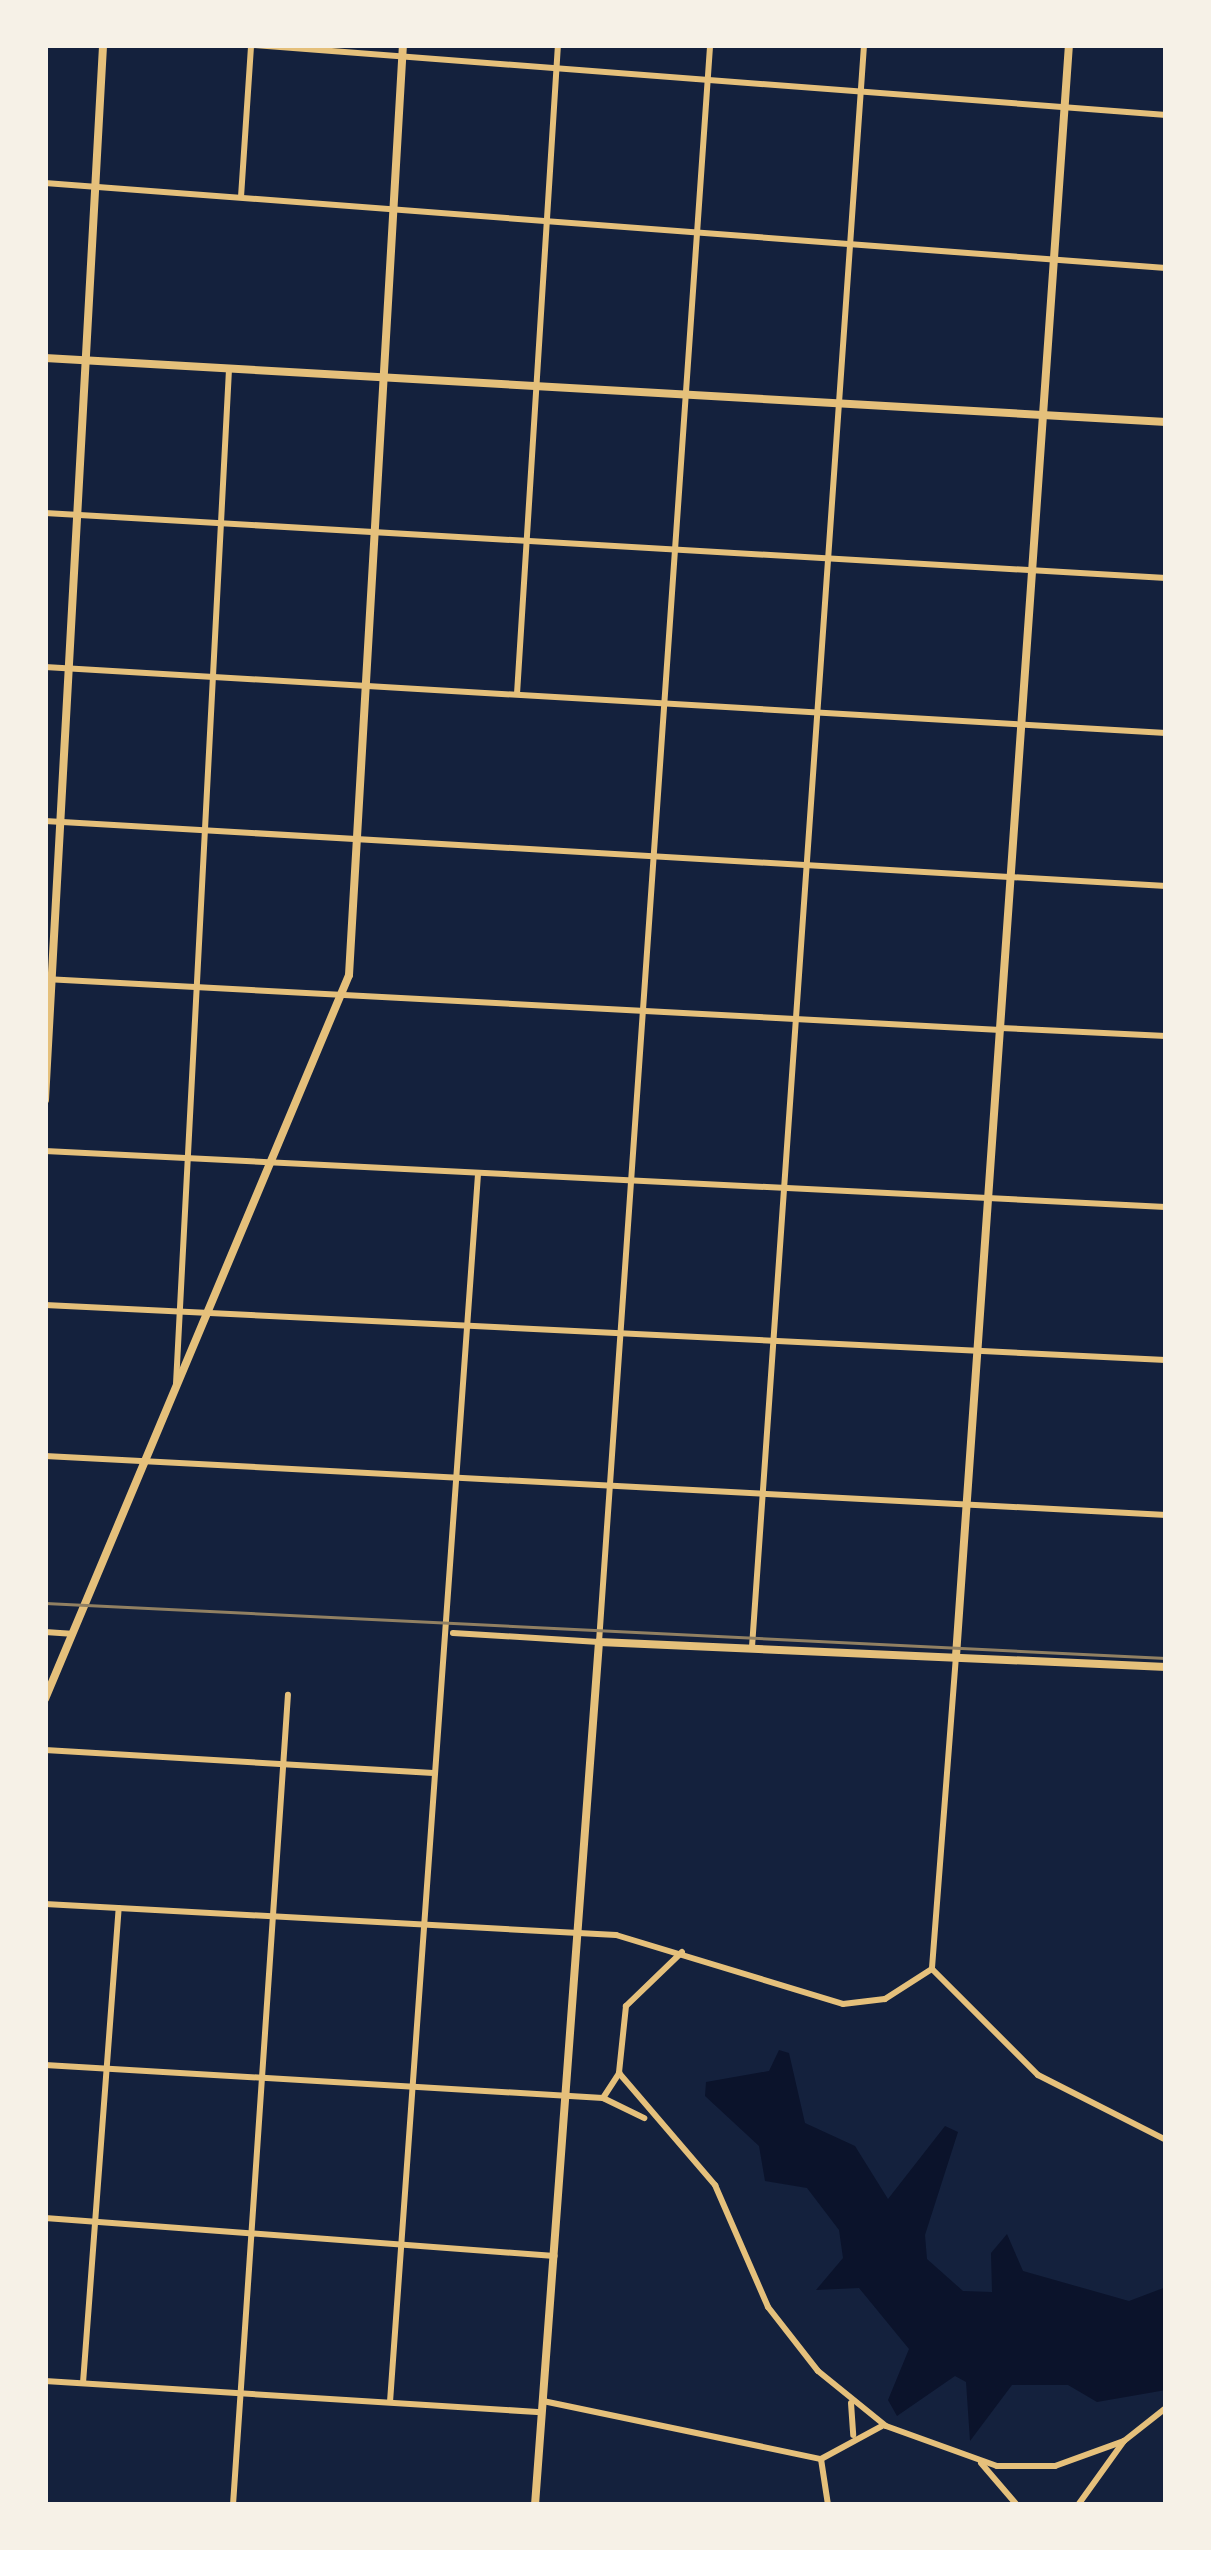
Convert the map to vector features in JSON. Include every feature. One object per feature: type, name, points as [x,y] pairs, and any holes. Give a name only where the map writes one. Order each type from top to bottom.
[{"type":"main road","points":[[45,1100],[48,979],[103,45]]},
{"type":"main road","points":[[956,1656],[1070,45]]},
{"type":"main road","points":[[45,1699],[344,995],[403,50]]},
{"type":"main road","points":[[45,358],[1166,422]]},
{"type":"main road","points":[[536,2505],[599,1642],[1166,1667]]},
{"type":"street","points":[[242,197],[252,45],[403,50],[556,68],[1166,115]]},
{"type":"street","points":[[517,694],[558,45]]},
{"type":"street","points":[[453,1633],[599,1642],[710,45]]},
{"type":"street","points":[[752,1647],[864,45]]},
{"type":"street","points":[[45,183],[1166,268]]},
{"type":"street","points":[[176,1394],[229,369]]},
{"type":"street","points":[[45,513],[1166,578]]},
{"type":"street","points":[[45,667],[1166,733]]},
{"type":"street","points":[[45,821],[1166,886]]},
{"type":"street","points":[[48,979],[1166,1036]]},
{"type":"street","points":[[45,1151],[1166,1207]]},
{"type":"street","points":[[390,2402],[433,1773],[453,1633],[457,1478],[478,1173]]},
{"type":"street","points":[[45,1305],[1166,1360]]},
{"type":"street","points":[[45,1456],[1166,1515]]},
{"type":"street","points":[[45,1632],[73,1634]]},
{"type":"street","points":[[956,1656],[932,1969],[1038,2075],[1166,2140]]},
{"type":"street","points":[[232,2505],[288,1695]]},
{"type":"street","points":[[45,1750],[433,1773]]},
{"type":"street","points":[[45,1904],[580,1931],[682,1952],[843,2004],[885,2000],[932,1969]]},
{"type":"street","points":[[83,2383],[119,1908]]},
{"type":"street","points":[[603,2098],[619,2072],[626,2006],[682,1952]]},
{"type":"street","points":[[45,2065],[603,2098],[652,2123]]},
{"type":"street","points":[[619,2072],[652,2123],[715,2186],[779,2324],[850,2400],[886,2426],[978,2461],[1055,2466],[1124,2440],[1166,2408]]},
{"type":"street","points":[[45,2218],[555,2255]]},
{"type":"street","points":[[45,2381],[390,2402],[542,2406],[821,2459],[853,2435],[886,2426]]},
{"type":"street","points":[[850,2400],[853,2435]]},
{"type":"street","points":[[1078,2505],[1124,2440]]},
{"type":"street","points":[[821,2459],[828,2505]]},
{"type":"street","points":[[978,2461],[1017,2505]]},
{"type":"water","points":[[779,2050],[789,2053],[805,2123],[855,2146],[888,2199],[945,2126],[958,2132],[925,2235],[927,2259],[963,2291],[992,2292],[991,2253],[1007,2234],[1023,2271],[1129,2301],[1166,2287],[1166,2390],[1097,2402],[1068,2385],[1012,2385],[970,2441],[966,2382],[955,2376],[897,2416],[888,2400],[909,2349],[859,2288],[816,2290],[843,2258],[839,2230],[807,2188],[765,2181],[759,2146],[705,2096],[706,2082],[769,2071]]},
{"type":"railway","points":[[45,1603],[1166,1658]]}]
